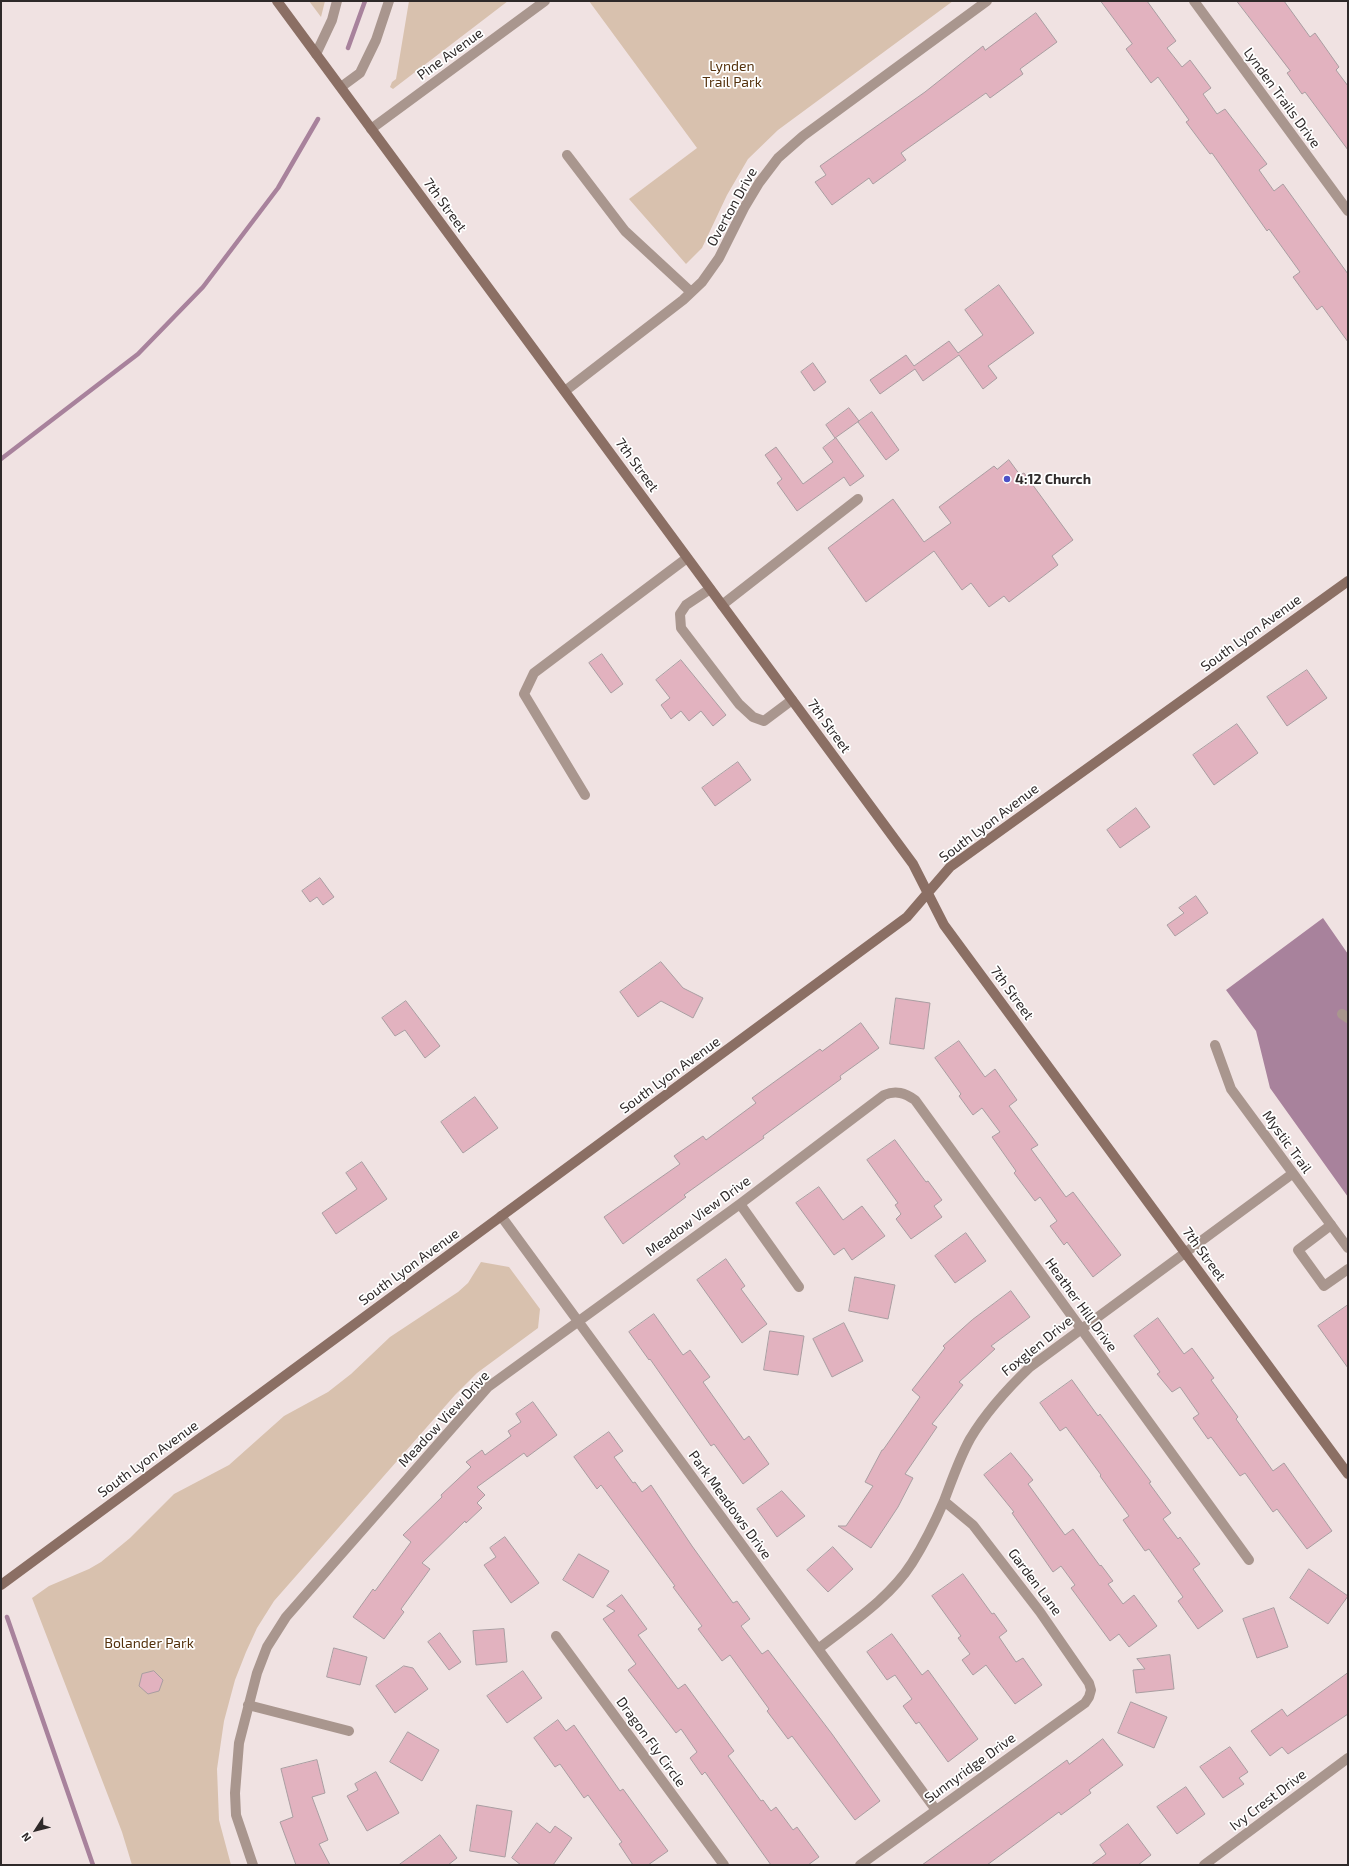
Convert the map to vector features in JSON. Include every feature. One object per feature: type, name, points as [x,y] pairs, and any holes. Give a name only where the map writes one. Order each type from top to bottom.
[{"type":"street","name":"7th Street","points":[[277,1],[913,864],[944,925],[1348,1474]]},
{"type":"street","points":[[316,54],[332,20],[337,1]]},
{"type":"street","points":[[341,87],[360,73],[376,40],[389,1]]},
{"type":"street","name":"Pine Avenue","points":[[371,129],[545,1]]},
{"type":"street","name":"Overton Drive","points":[[565,391],[702,282],[719,258],[759,182],[778,158],[803,136],[987,1]]},
{"type":"street","name":"Lynden Trails Drive","points":[[1194,1],[1348,211]]},
{"type":"street","points":[[567,155],[625,231],[691,292]]},
{"type":"street","points":[[722,605],[858,499]]},
{"type":"street","points":[[585,795],[524,694],[534,673],[687,558]]},
{"type":"street","name":"South Lyon Avenue","points":[[2,1583],[907,918],[950,867],[1348,581]]},
{"type":"street","points":[[710,589],[686,605],[680,614],[681,628],[739,704],[753,717],[764,721],[792,700]]},
{"type":"street","name":"Mystic Trail","points":[[1215,1045],[1231,1089],[1292,1174],[1348,1248]]},
{"type":"street","name":"Meadow View Drive","points":[[253,1865],[236,1815],[235,1793],[239,1743],[257,1673],[267,1647],[286,1617],[488,1387],[740,1204],[884,1095],[891,1092],[899,1092]]},
{"type":"street","name":"Heather Hill Drive","points":[[899,1092],[908,1095],[915,1100],[1249,1560]]},
{"type":"street","name":"Foxglen Drive","points":[[818,1649],[874,1606],[891,1589],[911,1564],[944,1501],[956,1469],[970,1440],[988,1411],[1007,1389],[1030,1367],[1080,1329],[1292,1174]]},
{"type":"street","points":[[740,1204],[799,1287]]},
{"type":"street","name":"Park Meadows Drive","points":[[501,1216],[936,1810]]},
{"type":"street","points":[[1331,1225],[1298,1250],[1324,1286],[1348,1269]]},
{"type":"street","name":"Garden Lane","points":[[944,1501],[973,1525],[988,1544],[1040,1612],[1084,1675],[1091,1690]]},
{"type":"street","name":"Dragon Fly Circle","points":[[556,1636],[724,1865]]},
{"type":"street","name":"Sunnyridge Drive","points":[[860,1865],[1085,1703],[1091,1690]]},
{"type":"street","points":[[248,1705],[349,1731]]},
{"type":"street","name":"Ivy Crest Drive","points":[[1204,1865],[1348,1758]]},
{"type":"green space","points":[[309,1],[325,1],[321,17]]},
{"type":"green space","points":[[409,1],[508,1],[393,89],[390,87],[392,82],[396,79]]},
{"type":"green space","name":"Lynden Trail Park","points":[[589,1],[953,1],[778,130],[748,159],[727,195],[702,248],[686,264],[629,199],[697,148]]},
{"type":"green space","name":"Bolander Park","points":[[481,1262],[509,1267],[540,1309],[538,1328],[477,1373],[455,1395],[274,1601],[257,1628],[235,1680],[224,1721],[217,1769],[219,1820],[231,1865],[132,1865],[122,1832],[32,1598],[49,1586],[89,1569],[101,1562],[130,1538],[174,1494],[229,1465],[284,1416],[328,1392],[351,1374],[390,1337],[458,1292],[468,1283]]},
{"type":"shaded area","points":[[1323,918],[1348,954],[1348,1197],[1270,1088],[1256,1031],[1226,990]]},
{"type":"building","points":[[1101,1],[1147,1],[1176,41],[1167,48],[1182,67],[1190,60],[1211,88],[1203,94],[1217,114],[1225,109],[1267,164],[1259,170],[1274,191],[1283,184],[1348,274],[1348,342],[1322,306],[1317,310],[1293,277],[1300,272],[1269,229],[1267,231],[1212,153],[1210,154],[1186,122],[1189,120],[1158,77],[1151,83],[1126,49],[1132,44]]},
{"type":"building","points":[[1237,1],[1284,1],[1310,37],[1315,33],[1339,67],[1336,70],[1348,86],[1348,150],[1305,92],[1302,94],[1287,73],[1290,71]]},
{"type":"building","points":[[1036,13],[1057,42],[1020,69],[1023,74],[990,98],[986,93],[901,153],[906,160],[873,184],[869,178],[832,205],[815,182],[826,175],[820,166],[925,92],[983,46],[985,50]]},
{"type":"building","points":[[999,285],[1034,333],[988,366],[997,378],[983,389],[959,355],[923,381],[915,369],[880,394],[870,380],[906,355],[914,366],[949,341],[958,353],[983,335],[965,310]]},
{"type":"building","points":[[813,363],[826,382],[814,391],[801,372]]},
{"type":"building","points":[[849,408],[859,421],[835,438],[826,425]]},
{"type":"building","points":[[872,412],[899,450],[886,460],[858,422]]},
{"type":"building","points":[[836,438],[864,476],[850,486],[844,477],[797,511],[777,483],[782,479],[765,455],[776,447],[803,484],[833,462],[823,448]]},
{"type":"building","points":[[1009,460],[1020,475],[1024,473],[1073,540],[1052,556],[1058,565],[1009,602],[1004,596],[989,607],[971,583],[962,590],[934,551],[866,602],[828,548],[893,499],[924,542],[951,523],[939,507],[994,466],[997,469]]},
{"type":"building","points":[[602,654],[623,684],[611,693],[589,663]]},
{"type":"building","points":[[681,660],[726,715],[713,726],[701,711],[689,721],[681,711],[671,719],[661,705],[670,698],[656,680]]},
{"type":"building","points":[[1307,670],[1327,698],[1287,726],[1267,697]]},
{"type":"building","points":[[1237,724],[1258,753],[1214,785],[1193,755]]},
{"type":"building","points":[[738,762],[751,780],[715,806],[702,788]]},
{"type":"building","points":[[1136,808],[1150,827],[1120,848],[1107,830]]},
{"type":"building","points":[[320,878],[334,897],[323,905],[317,897],[310,902],[302,891]]},
{"type":"building","points":[[1196,896],[1208,913],[1175,936],[1167,925],[1184,913],[1179,908]]},
{"type":"building","points":[[661,962],[683,988],[703,998],[693,1018],[661,1001],[638,1017],[620,992]]},
{"type":"building","points":[[896,998],[930,1003],[924,1049],[890,1044]]},
{"type":"building","points":[[406,1001],[440,1046],[425,1058],[405,1030],[395,1036],[382,1018]]},
{"type":"building","points":[[861,1023],[879,1048],[840,1076],[841,1079],[763,1136],[764,1138],[684,1195],[686,1197],[623,1244],[604,1217],[680,1164],[674,1156],[703,1136],[706,1140],[756,1103],[752,1098],[820,1049],[822,1051]]},
{"type":"building","points":[[959,1041],[985,1077],[995,1069],[1017,1100],[1009,1106],[1038,1145],[1031,1149],[1066,1197],[1073,1192],[1121,1255],[1093,1277],[1067,1242],[1064,1245],[1050,1226],[1057,1221],[1040,1197],[1035,1201],[1014,1173],[1016,1171],[992,1137],[1000,1132],[982,1108],[973,1115],[959,1096],[961,1094],[935,1058]]},
{"type":"building","points":[[475,1097],[498,1128],[463,1153],[441,1122]]},
{"type":"building","points":[[895,1140],[926,1182],[928,1181],[942,1200],[934,1206],[942,1217],[911,1239],[896,1219],[901,1214],[895,1205],[898,1203],[867,1160]]},
{"type":"building","points":[[362,1162],[387,1199],[336,1234],[322,1213],[357,1189],[346,1173]]},
{"type":"building","points":[[819,1187],[843,1220],[862,1206],[885,1236],[852,1260],[844,1248],[834,1255],[796,1203]]},
{"type":"building","points":[[966,1233],[986,1261],[955,1283],[935,1256]]},
{"type":"building","points":[[726,1259],[745,1286],[741,1289],[767,1324],[742,1343],[697,1280]]},
{"type":"building","points":[[855,1277],[895,1285],[888,1319],[849,1311]]},
{"type":"building","points":[[1011,1291],[1030,1317],[991,1346],[995,1349],[959,1382],[963,1385],[932,1424],[937,1427],[905,1474],[913,1478],[898,1507],[871,1548],[838,1526],[846,1526],[873,1486],[865,1482],[882,1450],[920,1397],[912,1390],[945,1348],[943,1346],[972,1320]]},
{"type":"building","points":[[1348,1305],[1348,1368],[1318,1326]]},
{"type":"building","points":[[654,1314],[683,1355],[690,1350],[710,1377],[703,1382],[744,1440],[749,1436],[769,1464],[743,1484],[714,1444],[711,1446],[650,1359],[649,1360],[629,1332]]},
{"type":"building","points":[[1158,1318],[1184,1354],[1192,1348],[1214,1378],[1211,1380],[1238,1417],[1236,1419],[1273,1471],[1284,1463],[1332,1531],[1307,1549],[1277,1509],[1273,1512],[1245,1473],[1240,1476],[1211,1437],[1208,1439],[1193,1418],[1199,1414],[1180,1387],[1172,1392],[1157,1374],[1160,1372],[1134,1336]]},
{"type":"building","points":[[844,1323],[863,1361],[832,1377],[813,1339]]},
{"type":"building","points":[[770,1331],[804,1336],[798,1375],[764,1370]]},
{"type":"building","points":[[1072,1380],[1098,1416],[1100,1414],[1151,1482],[1149,1483],[1171,1513],[1163,1519],[1178,1539],[1180,1537],[1200,1564],[1193,1569],[1223,1611],[1198,1629],[1178,1601],[1183,1597],[1149,1549],[1145,1551],[1123,1520],[1129,1516],[1100,1476],[1101,1475],[1066,1427],[1060,1431],[1040,1403]]},
{"type":"building","points":[[533,1402],[557,1435],[527,1457],[524,1453],[477,1487],[485,1495],[477,1503],[482,1508],[466,1523],[465,1521],[422,1563],[430,1569],[401,1609],[404,1612],[384,1639],[353,1617],[373,1589],[375,1591],[411,1542],[403,1535],[442,1497],[441,1495],[471,1467],[466,1462],[482,1450],[485,1455],[511,1436],[508,1431],[521,1422],[516,1414]]},
{"type":"building","points":[[609,1432],[623,1451],[614,1457],[633,1483],[635,1482],[642,1492],[651,1485],[733,1603],[737,1601],[750,1619],[741,1626],[762,1654],[768,1650],[832,1734],[880,1801],[855,1820],[792,1736],[788,1739],[767,1711],[769,1709],[730,1655],[722,1661],[698,1629],[702,1626],[673,1587],[675,1586],[601,1485],[597,1489],[574,1457]]},
{"type":"building","points":[[1011,1453],[1033,1480],[1028,1484],[1065,1535],[1073,1529],[1113,1581],[1108,1584],[1123,1604],[1134,1595],[1157,1626],[1129,1647],[1119,1634],[1110,1641],[1071,1588],[1075,1585],[1061,1566],[1053,1572],[1012,1513],[1014,1512],[984,1475]]},
{"type":"building","points":[[782,1491],[805,1516],[777,1537],[757,1509]]},
{"type":"building","points":[[505,1537],[539,1583],[511,1603],[484,1565],[496,1557],[490,1548]]},
{"type":"building","points":[[833,1547],[853,1569],[828,1592],[807,1570]]},
{"type":"building","points":[[579,1554],[609,1571],[593,1598],[563,1580]]},
{"type":"building","points":[[1309,1569],[1348,1596],[1328,1624],[1290,1598]]},
{"type":"building","points":[[963,1574],[992,1614],[994,1613],[1007,1631],[999,1637],[1016,1662],[1023,1658],[1042,1685],[1015,1704],[986,1665],[973,1675],[962,1660],[970,1654],[958,1638],[961,1636],[932,1596]]},
{"type":"building","points":[[622,1595],[647,1629],[638,1635],[678,1689],[685,1684],[734,1751],[728,1756],[761,1801],[763,1800],[771,1811],[776,1807],[793,1830],[797,1827],[819,1857],[808,1865],[771,1865],[705,1772],[702,1775],[690,1758],[697,1752],[681,1729],[676,1733],[628,1670],[636,1664],[603,1619],[615,1611],[607,1606]]},
{"type":"building","points":[[1274,1608],[1288,1647],[1257,1658],[1243,1619]]},
{"type":"building","points":[[504,1629],[507,1662],[476,1665],[473,1631]]},
{"type":"building","points":[[440,1633],[461,1662],[449,1670],[428,1642]]},
{"type":"building","points":[[892,1634],[922,1675],[928,1670],[978,1739],[948,1762],[919,1722],[916,1724],[903,1706],[912,1699],[895,1675],[887,1680],[867,1652]]},
{"type":"building","points":[[334,1648],[367,1657],[360,1685],[327,1677]]},
{"type":"building","points":[[1170,1655],[1174,1689],[1136,1693],[1133,1670],[1145,1669],[1137,1659]]},
{"type":"building","points":[[404,1666],[413,1668],[428,1689],[395,1713],[376,1686]]},
{"type":"building","points":[[154,1671],[163,1680],[159,1691],[148,1694],[139,1686],[142,1674]]},
{"type":"building","points":[[523,1671],[542,1698],[507,1723],[487,1696]]},
{"type":"building","points":[[1348,1673],[1348,1714],[1288,1754],[1282,1747],[1270,1756],[1251,1731],[1282,1709],[1287,1716]]},
{"type":"building","points":[[1131,1702],[1167,1717],[1154,1748],[1118,1733]]},
{"type":"building","points":[[558,1720],[566,1731],[574,1725],[620,1791],[623,1789],[668,1851],[648,1865],[633,1865],[619,1844],[622,1842],[588,1795],[584,1798],[560,1764],[555,1767],[534,1738]]},
{"type":"building","points":[[408,1732],[439,1750],[422,1781],[390,1762]]},
{"type":"building","points":[[1103,1739],[1123,1765],[1089,1790],[1091,1793],[1061,1815],[1059,1812],[987,1865],[922,1865],[1067,1760],[1069,1764]]},
{"type":"building","points":[[1230,1747],[1248,1772],[1239,1778],[1244,1784],[1223,1798],[1200,1767]]},
{"type":"building","points":[[317,1760],[325,1793],[312,1797],[328,1840],[319,1844],[330,1865],[296,1865],[280,1822],[293,1817],[281,1769]]},
{"type":"building","points":[[376,1772],[399,1813],[367,1831],[347,1796],[358,1790],[355,1784]]},
{"type":"building","points":[[1186,1787],[1205,1814],[1177,1834],[1157,1807]]},
{"type":"building","points":[[477,1805],[512,1811],[505,1857],[470,1851]]},
{"type":"building","points":[[537,1823],[550,1833],[555,1826],[572,1838],[553,1865],[521,1865],[512,1858]]},
{"type":"building","points":[[1128,1824],[1151,1855],[1138,1865],[1091,1865],[1106,1854],[1100,1845]]},
{"type":"building","points":[[440,1835],[457,1858],[448,1865],[399,1865]]},
{"type":"waterway","points":[[348,48],[365,1]]},
{"type":"waterway","points":[[1,459],[138,354],[203,287],[278,188],[318,119]]},
{"type":"waterway","points":[[7,1617],[93,1865]]},
{"type":"place","name":"4:12 Church","points":[[1007,479]]}]
